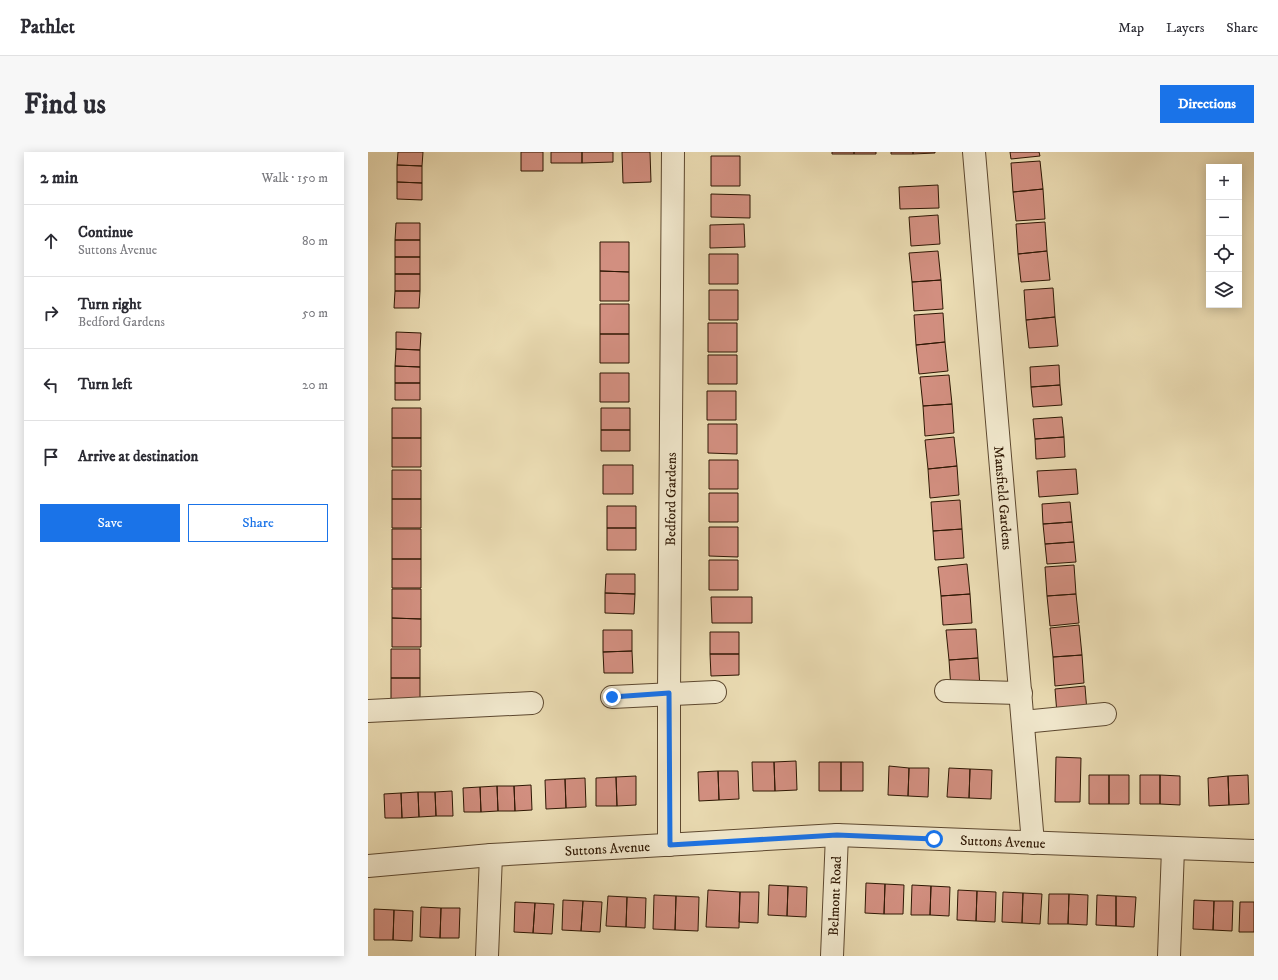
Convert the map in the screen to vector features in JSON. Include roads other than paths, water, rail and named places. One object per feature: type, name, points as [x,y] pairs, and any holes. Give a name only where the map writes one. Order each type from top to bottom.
[{"type":"street","name":"Bedford Gardens","points":[[670,845],[669,693],[672,152]]},
{"type":"street","name":"Mansfield Gardens","points":[[974,152],[1033,843]]},
{"type":"street","points":[[946,691],[1021,693]]},
{"type":"street","points":[[612,697],[669,693],[715,692]]},
{"type":"street","points":[[368,711],[532,703]]},
{"type":"street","points":[[1023,722],[1105,714]]},
{"type":"street","name":"Suttons Avenue","points":[[368,866],[491,855],[837,835],[1254,851]]},
{"type":"street","name":"Belmont Road","points":[[832,956],[837,835]]},
{"type":"street","points":[[1169,956],[1173,849]]},
{"type":"street","points":[[487,956],[491,855]]}]
